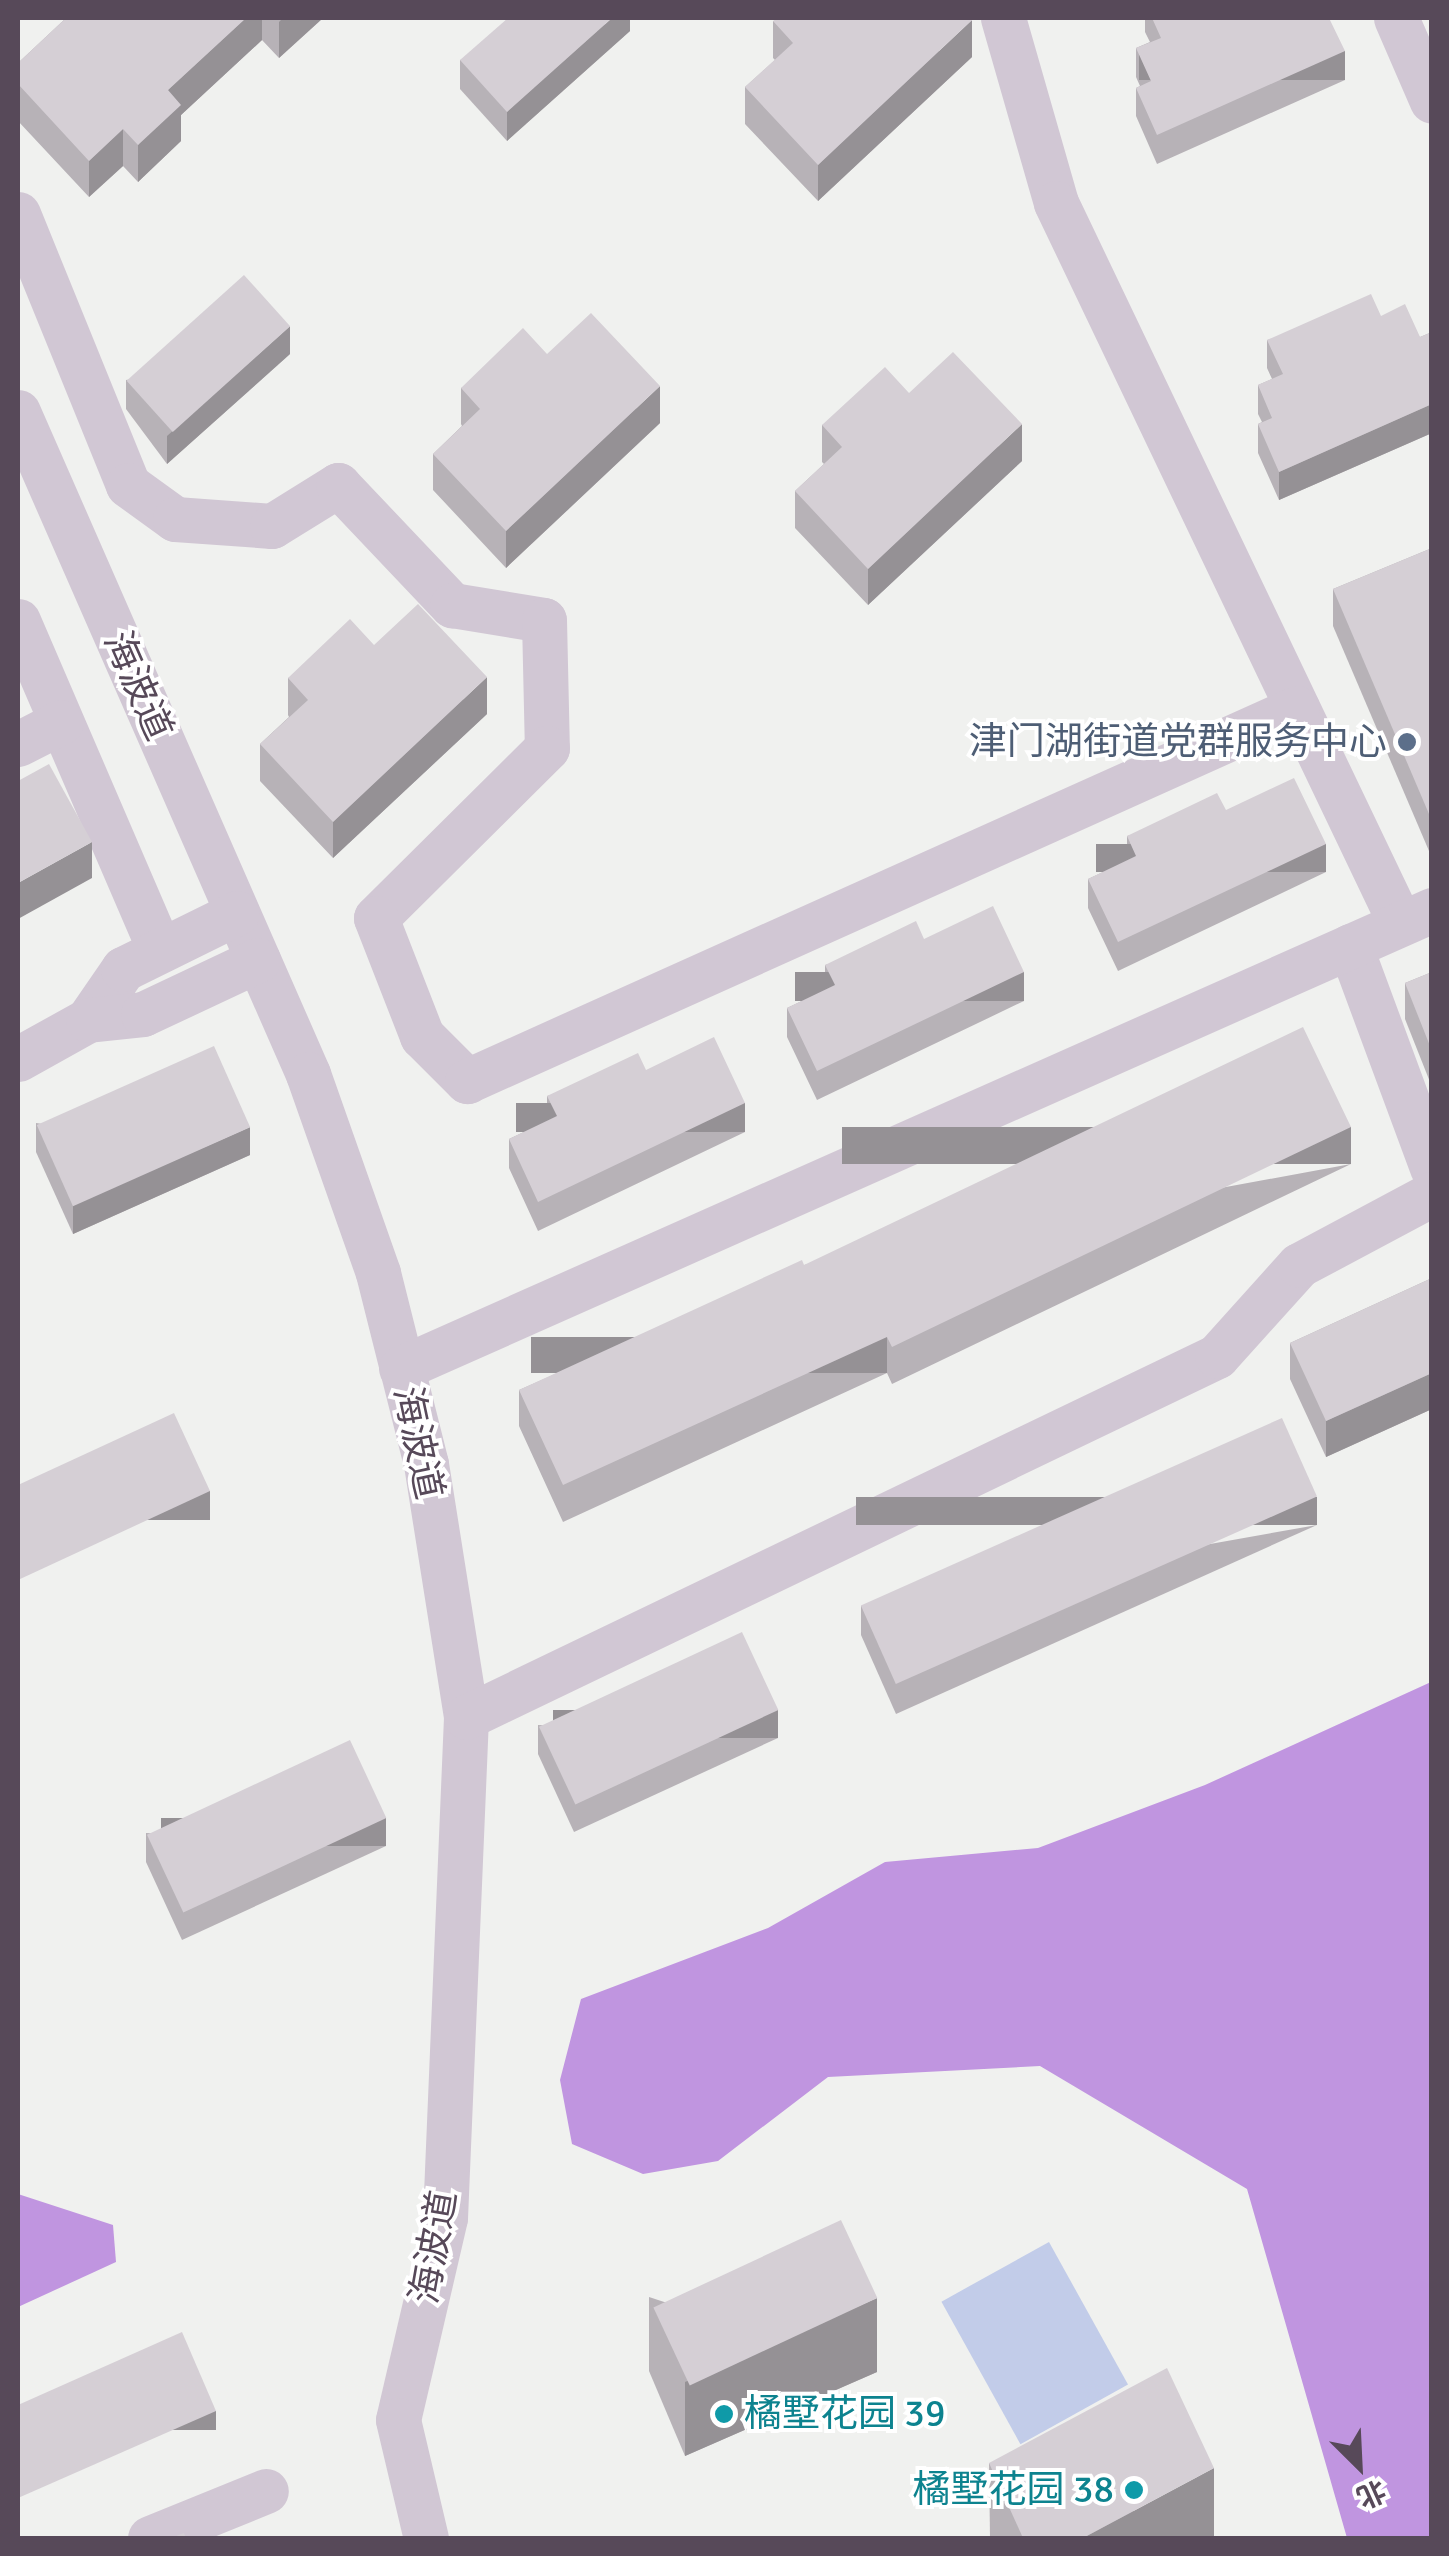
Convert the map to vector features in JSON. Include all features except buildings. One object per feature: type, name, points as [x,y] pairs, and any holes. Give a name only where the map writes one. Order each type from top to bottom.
[{"type":"street","points":[[401,1368],[1416,916],[1298,708],[1056,202],[1003,18]]},
{"type":"street","points":[[1396,18],[1432,101]]},
{"type":"street","points":[[18,214],[128,485],[176,519],[272,526],[338,485],[452,604],[544,620],[547,748],[376,918],[422,1036],[467,1081],[1298,708]]},
{"type":"street","name":"海波道","points":[[18,412],[315,1092],[378,1273],[426,1464],[466,1717],[445,2218],[398,2420],[426,2538]]},
{"type":"street","points":[[18,621],[160,950]]},
{"type":"street","points":[[18,744],[61,722]]},
{"type":"street","points":[[88,1020],[123,969],[237,913]]},
{"type":"street","points":[[1350,946],[1432,1168]]},
{"type":"street","points":[[18,1059],[88,1020],[143,1014],[258,960]]},
{"type":"street","points":[[466,1717],[1217,1356],[1299,1265],[1432,1194]]},
{"type":"street","points":[[150,2538],[266,2491]]},
{"type":"shaded area","points":[[1431,1682],[1431,2538],[1347,2538],[1247,2189],[1040,2066],[828,2077],[718,2161],[643,2174],[572,2144],[560,2080],[581,1999],[768,1928],[885,1862],[1038,1848],[1205,1785]]},
{"type":"shaded area","points":[[18,2194],[113,2225],[116,2262],[18,2307]]},
{"type":"shaded area","points":[[1049,2242],[1128,2385],[1020,2444],[941,2302]]},
{"type":"place","name":"津门湖街道党群服务中心","points":[[1407,742]]},
{"type":"place","name":"橘墅花园 39","points":[[724,2414]]},
{"type":"place","name":"橘墅花园 38","points":[[1134,2490]]}]
